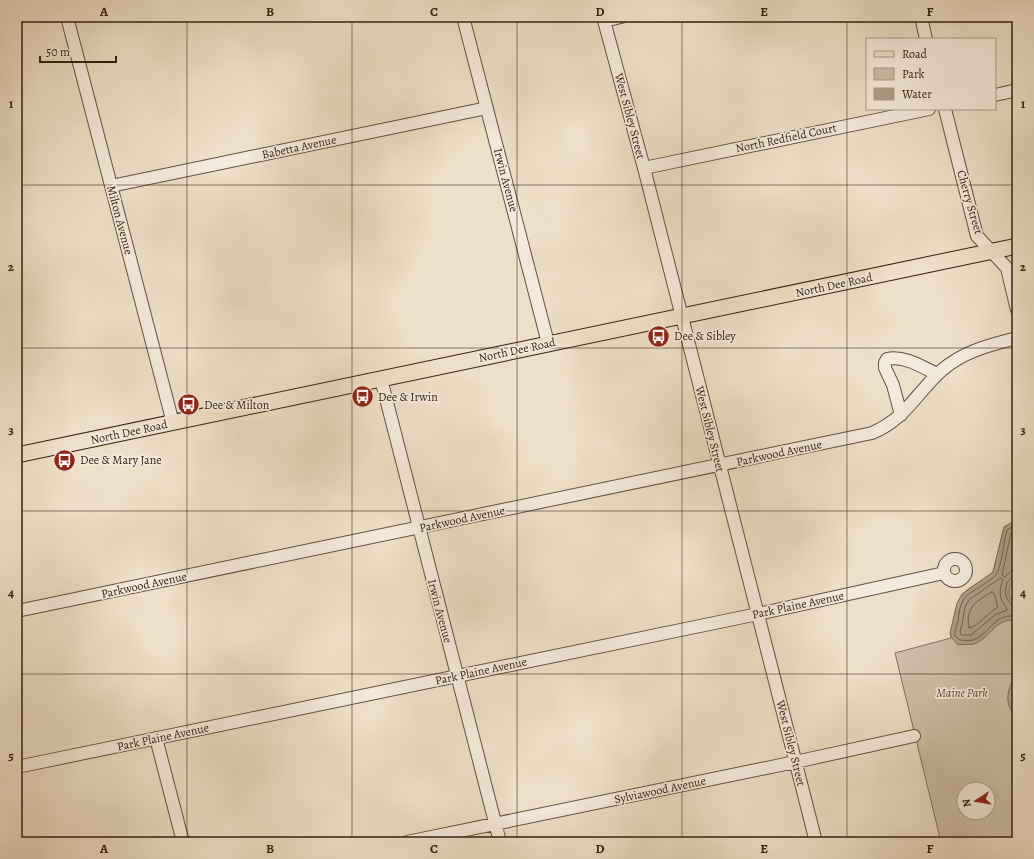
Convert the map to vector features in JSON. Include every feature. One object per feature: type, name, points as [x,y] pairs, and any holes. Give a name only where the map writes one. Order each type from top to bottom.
[{"type":"main road","name":"North Dee Road","points":[[17,455],[1017,246]]},
{"type":"street","name":"Milton Avenue","points":[[67,17],[173,423]]},
{"type":"street","name":"Irwin Avenue","points":[[463,17],[548,343]]},
{"type":"street","points":[[604,19],[621,17]]},
{"type":"street","points":[[921,17],[926,38]]},
{"type":"street","name":"West Sibley Street","points":[[604,19],[644,168],[816,842]]},
{"type":"street","points":[[996,95],[1017,90]]},
{"type":"street","name":"Babetta Avenue","points":[[111,186],[487,108]]},
{"type":"street","name":"North Redfield Court","points":[[644,168],[924,110]]},
{"type":"street","name":"Cherry Street","points":[[944,110],[977,236],[1006,268],[1017,310]]},
{"type":"street","name":"Parkwood Avenue","points":[[17,611],[872,433],[886,426],[901,415],[937,374],[950,363],[980,347],[1017,338]]},
{"type":"street","points":[[901,415],[893,386],[885,368],[885,362],[887,359],[896,357],[914,363],[937,374]]},
{"type":"street","name":"Irwin Avenue","points":[[381,379],[418,528],[500,842]]},
{"type":"street","name":"Park Plaine Avenue","points":[[17,767],[758,614],[944,572]]},
{"type":"street","name":"Sylviawood Avenue","points":[[407,842],[796,762],[914,736]]},
{"type":"street","points":[[156,738],[183,842]]},
{"type":"green space","name":"Maine Park","points":[[1016,522],[1017,524],[1017,842],[941,842],[895,653],[951,638],[951,630],[954,623],[956,609],[962,595],[993,572],[1004,527],[1011,523]]},
{"type":"water","points":[[1016,522],[1017,577],[1010,587],[1009,592],[1013,601],[1017,602],[1017,621],[1010,620],[999,624],[980,641],[974,644],[958,645],[950,633],[957,603],[962,594],[993,572],[1004,527]]},
{"type":"water","points":[[1017,671],[1017,718],[1009,707],[1008,695],[1011,683]]},
{"type":"place","name":"Dee & Sibley","points":[[658,336]]},
{"type":"place","name":"Dee & Irwin","points":[[363,397]]},
{"type":"place","name":"Dee & Milton","points":[[188,405]]},
{"type":"place","name":"Dee & Mary Jane","points":[[65,460]]}]
